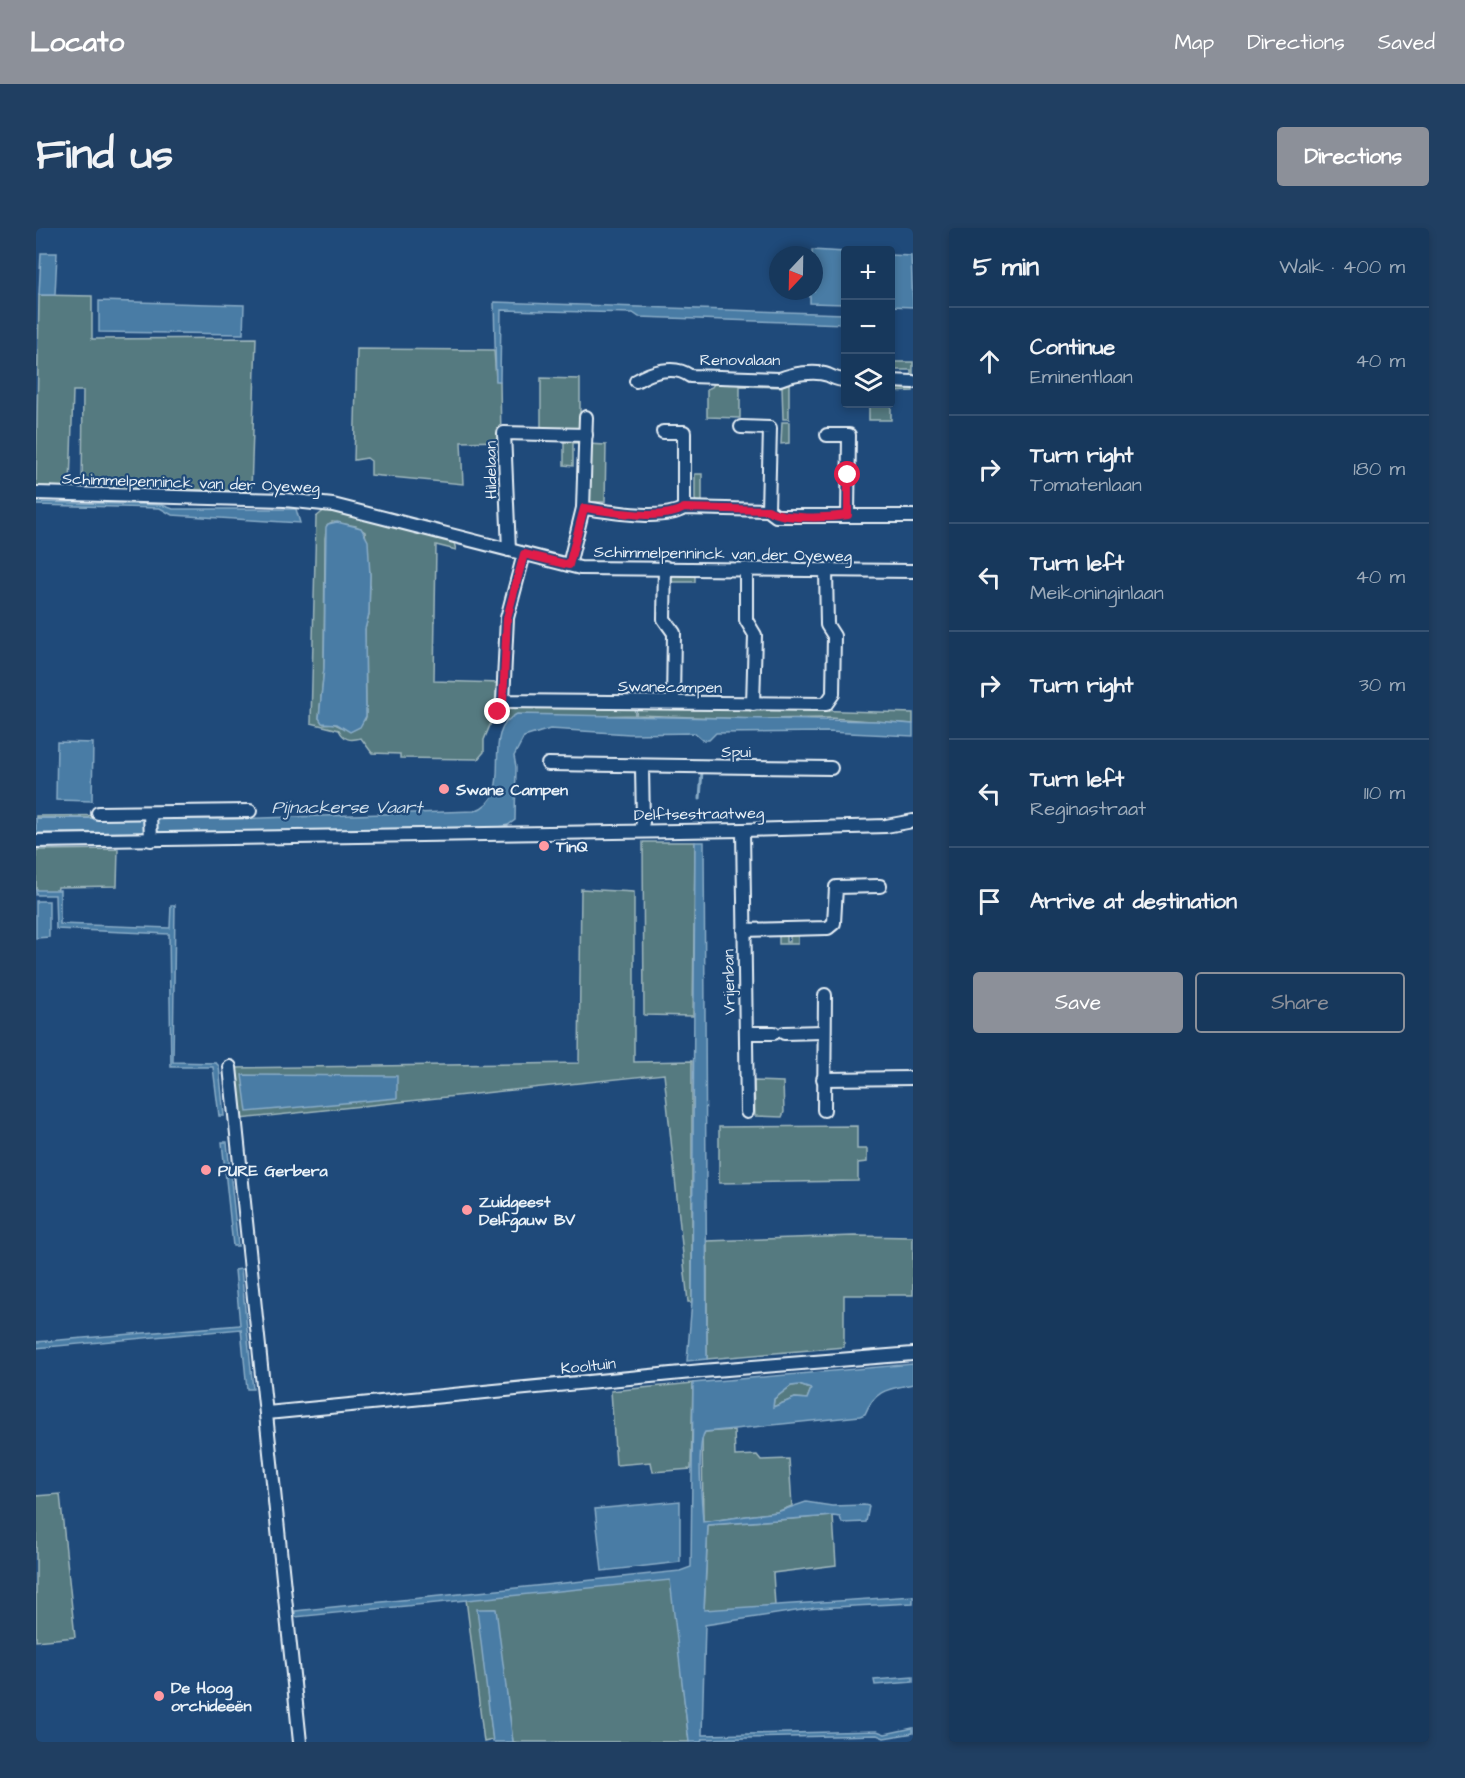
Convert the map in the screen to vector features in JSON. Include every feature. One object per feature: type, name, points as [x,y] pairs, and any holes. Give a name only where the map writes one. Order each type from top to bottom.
[{"type":"street","name":"Renovalaan","points":[[636,381],[654,371],[684,372],[690,376],[780,379],[792,374],[827,375],[835,380],[841,380]]},
{"type":"street","points":[[895,381],[913,382]]},
{"type":"street","points":[[569,565],[584,508],[586,417]]},
{"type":"street","points":[[741,427],[770,428],[768,510]]},
{"type":"street","points":[[663,432],[684,432],[684,508]]},
{"type":"street","name":"Hildelaan","points":[[508,550],[504,434],[586,435]]},
{"type":"street","points":[[827,435],[849,435],[848,515]]},
{"type":"street","name":"Schimmelpenninck van der Oyeweg","points":[[36,493],[285,500],[333,505],[580,568],[913,571]]},
{"type":"street","points":[[584,508],[617,513],[674,514],[684,508],[768,510],[777,516],[913,516]]},
{"type":"street","name":"Swanecampen","points":[[524,554],[507,618],[503,705],[673,702],[821,706],[829,702],[833,694],[834,636],[827,625],[826,570]]},
{"type":"street","points":[[665,567],[664,620],[674,633],[673,702]]},
{"type":"street","points":[[746,569],[746,620],[755,635],[753,704]]},
{"type":"street","name":"Spui","points":[[548,764],[702,768],[831,768]]},
{"type":"street","points":[[641,831],[643,822],[642,767]]},
{"type":"street","points":[[98,813],[150,815],[250,811]]},
{"type":"street","points":[[150,815],[151,837]]},
{"type":"street","name":"Delftsestraatweg","points":[[36,841],[151,837],[429,836],[743,830],[886,826],[913,821]]},
{"type":"street","name":"Vrijenban","points":[[743,830],[747,1112]]},
{"type":"street","name":"Vrijenban","points":[[744,930],[828,928],[834,923],[836,887],[880,886]]},
{"type":"street","points":[[824,1110],[825,995]]},
{"type":"street","name":"Vrijenban","points":[[746,1033],[823,1032]]},
{"type":"street","points":[[230,1067],[300,1742]]},
{"type":"street","points":[[824,1079],[913,1078]]},
{"type":"street","name":"Kooltuin","points":[[267,1413],[702,1371],[913,1354]]},
{"type":"green space","points":[[39,295],[92,296],[92,339],[256,338],[251,491],[82,487],[83,391],[73,391],[70,487],[36,486]]},
{"type":"green space","points":[[357,349],[494,350],[496,380],[500,381],[501,441],[461,442],[463,484],[371,475],[371,461],[367,458],[354,460]]},
{"type":"green space","points":[[895,362],[913,362],[913,377],[911,377],[911,370],[895,370]]},
{"type":"green space","points":[[541,378],[580,379],[580,428],[576,431],[541,430]]},
{"type":"green space","points":[[789,379],[789,419],[783,419],[782,387],[740,386],[740,418],[707,417],[707,389],[712,387],[716,381]]},
{"type":"green space","points":[[895,385],[913,386],[913,391],[895,392]]},
{"type":"green space","points":[[869,408],[891,408],[891,420],[869,420]]},
{"type":"green space","points":[[782,422],[789,422],[789,443],[781,444]]},
{"type":"green space","points":[[564,438],[580,440],[580,443],[573,443],[573,466],[564,465]]},
{"type":"green space","points":[[587,444],[606,445],[605,502],[588,502]]},
{"type":"green space","points":[[695,474],[702,474],[702,503],[696,503],[695,499]]},
{"type":"green space","points":[[326,509],[453,539],[456,550],[436,545],[434,681],[500,683],[500,701],[484,740],[484,752],[478,759],[400,758],[400,754],[372,753],[361,738],[348,739],[339,730],[311,723],[316,517]],"holes":[[[332,522],[356,526],[365,532],[370,575],[369,614],[365,629],[366,717],[365,720],[341,727],[333,723],[324,724],[319,718],[324,668],[325,538],[327,525]]]},
{"type":"green space","points":[[674,574],[695,575],[695,582],[668,582]]},
{"type":"green space","points":[[509,703],[634,705],[635,715],[511,718],[505,725]]},
{"type":"green space","points":[[637,705],[913,713],[913,724],[830,718],[751,719],[636,715]]},
{"type":"green space","points":[[147,815],[148,818],[36,818],[36,816]]},
{"type":"green space","points":[[148,832],[148,834],[36,836],[36,833]]},
{"type":"green space","points":[[643,842],[695,842],[693,1016],[644,1015]]},
{"type":"green space","points":[[118,849],[117,886],[58,887],[57,893],[36,892],[36,850]]},
{"type":"green space","points":[[581,889],[634,892],[634,1062],[692,1061],[692,1302],[688,1302],[664,1074],[240,1119],[236,1068],[579,1063]]},
{"type":"green space","points":[[779,933],[786,933],[786,942],[790,942],[790,933],[798,933],[798,944],[779,944]]},
{"type":"green space","points":[[754,1081],[783,1082],[784,1112],[782,1117],[755,1116]]},
{"type":"green space","points":[[857,1126],[857,1149],[867,1149],[867,1162],[858,1163],[858,1181],[719,1183],[719,1127]]},
{"type":"green space","points":[[854,1236],[913,1237],[913,1295],[844,1295],[844,1347],[707,1359],[707,1241]]},
{"type":"green space","points":[[693,1383],[691,1469],[653,1472],[651,1462],[616,1465],[611,1391]]},
{"type":"green space","points":[[799,1385],[811,1389],[807,1399],[795,1398],[773,1407],[774,1399],[791,1386]]},
{"type":"green space","points":[[734,1430],[735,1456],[757,1455],[761,1460],[789,1459],[792,1506],[777,1512],[703,1522],[702,1437],[705,1432]]},
{"type":"green space","points":[[60,1494],[75,1637],[36,1641],[36,1496]]},
{"type":"green space","points":[[833,1516],[836,1565],[773,1573],[775,1606],[704,1611],[708,1525]]},
{"type":"green space","points":[[671,1580],[689,1742],[513,1742],[495,1609],[478,1610],[493,1740],[484,1742],[466,1599]]},
{"type":"water","points":[[823,251],[841,252],[841,304],[810,303],[810,300],[823,300]]},
{"type":"water","points":[[41,253],[57,253],[55,295],[39,295]]},
{"type":"water","points":[[895,255],[911,256],[913,307],[895,306]]},
{"type":"water","points":[[99,301],[244,305],[243,334],[99,332]]},
{"type":"water","points":[[494,302],[841,314],[841,324],[639,317],[633,313],[501,310],[500,381],[496,381]]},
{"type":"water","points":[[36,502],[162,505],[173,509],[296,509],[300,523],[172,515],[160,508],[36,505]]},
{"type":"water","points":[[337,522],[361,528],[368,541],[370,575],[369,614],[365,629],[366,716],[360,727],[350,732],[337,724],[322,723],[319,718],[324,668],[326,527],[328,524]]},
{"type":"water","points":[[517,714],[876,721],[913,724],[913,736],[827,732],[716,733],[709,740],[702,740],[694,733],[630,734],[550,729],[524,737],[514,756],[516,767],[515,820],[508,825],[491,829],[36,833],[36,818],[233,819],[474,811],[487,803],[494,792],[500,735],[506,723]]},
{"type":"water","points":[[57,742],[93,743],[92,801],[56,800]]},
{"type":"water","points":[[695,842],[704,842],[707,1359],[687,1361],[692,1301]]},
{"type":"water","points":[[36,890],[60,890],[60,924],[170,928],[171,905],[175,905],[173,1062],[216,1063],[219,1066],[224,1116],[219,1116],[213,1067],[171,1067],[169,934],[56,929],[55,895],[36,895]]},
{"type":"water","points":[[36,901],[49,901],[49,937],[36,938]]},
{"type":"water","points":[[242,1075],[397,1076],[397,1098],[247,1112]]},
{"type":"water","points":[[222,1142],[227,1142],[238,1246],[233,1246]]},
{"type":"water","points":[[241,1269],[253,1389],[247,1389],[241,1329],[36,1348],[36,1342],[240,1325],[235,1270]]},
{"type":"water","points":[[913,1364],[913,1384],[890,1389],[878,1395],[873,1399],[865,1414],[705,1432],[700,1461],[703,1522],[777,1512],[806,1502],[832,1506],[869,1506],[866,1522],[842,1523],[840,1517],[833,1516],[708,1525],[704,1610],[913,1596],[913,1603],[815,1608],[705,1625],[702,1735],[877,1731],[885,1734],[913,1728],[913,1733],[884,1738],[877,1735],[702,1739],[701,1742],[689,1742],[670,1580],[295,1617],[295,1611],[680,1571],[691,1567],[693,1383]],"holes":[[[799,1385],[811,1389],[807,1399],[795,1398],[773,1407],[774,1399],[791,1386]]]},
{"type":"water","points":[[680,1501],[680,1562],[602,1571],[595,1509]]},
{"type":"water","points":[[477,1609],[496,1609],[513,1742],[493,1742]]},
{"type":"water","points":[[913,1677],[913,1682],[875,1685],[874,1680]]},
{"type":"waterway","points":[[700,799],[702,771]]},
{"type":"place","name":"Swane Campen","points":[[444,789]]},
{"type":"place","name":"TinQ","points":[[544,846]]},
{"type":"place","name":"PURE Gerbera","points":[[206,1170]]},
{"type":"place","name":"Zuidgeest Delfgauw BV","points":[[467,1210]]},
{"type":"place","name":"De Hoog orchideeën","points":[[159,1696]]},
{"type":"route","points":[[498,712],[503,701],[507,618],[524,554],[569,565],[584,508],[617,513],[674,514],[684,508],[768,510],[777,516],[836,517],[848,515],[848,475]]},
{"type":"water label","name":"Pijnackerse Vaart","points":[[347,807]]}]
